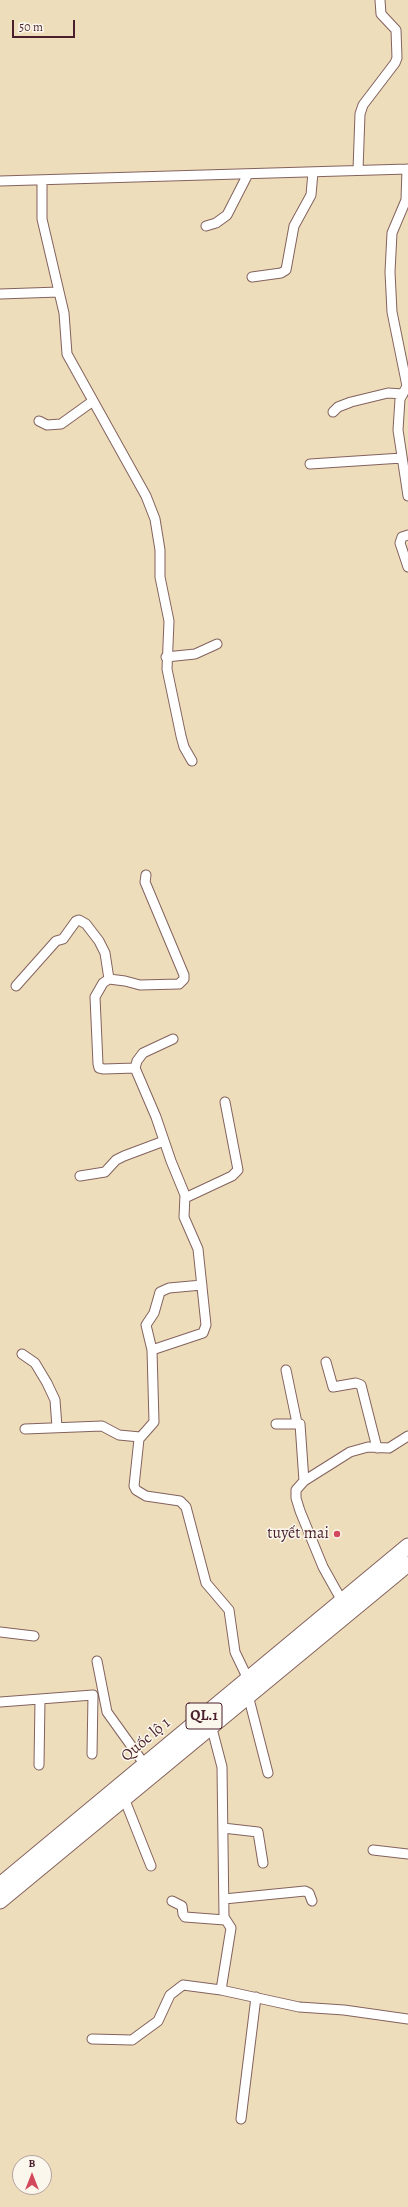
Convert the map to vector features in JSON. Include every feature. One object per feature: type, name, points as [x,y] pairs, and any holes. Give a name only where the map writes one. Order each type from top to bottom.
[{"type":"highway","name":"Quốc lộ 1","points":[[0,1885],[408,1546]]},
{"type":"highway","name":"Quốc lộ 1","points":[[0,1901],[211,1725],[408,1564]]},
{"type":"street","points":[[358,170],[360,114],[363,105],[395,63],[397,58],[396,30],[381,14],[380,0]]},
{"type":"street","points":[[0,181],[408,169],[405,205],[391,238],[390,272],[392,312],[407,386],[400,404],[398,430],[408,496]]},
{"type":"street","points":[[252,277],[281,273],[286,270],[294,226],[311,195],[314,172]]},
{"type":"street","points":[[206,226],[216,223],[227,215],[248,174]]},
{"type":"street","points":[[47,179],[42,219],[64,312],[67,354],[146,496],[155,519],[160,550],[160,577],[169,622],[173,657],[167,669],[181,736],[184,747],[192,761]]},
{"type":"street","points":[[0,294],[59,292]]},
{"type":"street","points":[[333,412],[338,407],[351,402],[388,393],[403,394]]},
{"type":"street","points":[[39,421],[47,425],[61,424],[93,401]]},
{"type":"street","points":[[310,464],[402,458]]},
{"type":"street","points":[[408,535],[402,537],[400,543],[408,567]]},
{"type":"street","points":[[173,657],[195,654],[217,644]]},
{"type":"street","points":[[135,1068],[104,1069],[98,1066],[95,997],[102,983],[109,979],[125,980],[140,985],[180,984],[184,979],[184,975],[144,882],[146,875]]},
{"type":"street","points":[[16,986],[56,941],[63,939],[76,921],[79,920],[86,924],[102,947],[108,965],[109,979]]},
{"type":"street","points":[[152,1350],[204,1332],[206,1325],[198,1249],[183,1214],[185,1198],[156,1117],[135,1068],[137,1061],[143,1053],[173,1039]]},
{"type":"street","points":[[185,1198],[232,1176],[238,1170],[225,1102]]},
{"type":"street","points":[[80,1176],[105,1172],[116,1160],[164,1141]]},
{"type":"street","points":[[202,1285],[169,1288],[160,1292],[154,1313],[146,1325],[152,1350],[154,1420],[153,1424],[140,1437],[135,1488],[140,1494],[149,1497],[180,1501],[186,1508],[206,1583],[229,1610],[235,1652],[248,1679]]},
{"type":"street","points":[[22,1354],[35,1363],[47,1383],[54,1400],[57,1427]]},
{"type":"street","points":[[326,1362],[333,1387],[356,1383],[362,1385],[377,1448]]},
{"type":"street","points":[[286,1370],[297,1423],[300,1424],[304,1481]]},
{"type":"street","points":[[276,1424],[297,1423]]},
{"type":"street","points":[[25,1429],[102,1426],[119,1435],[140,1437]]},
{"type":"street","points":[[342,1601],[323,1567],[296,1498],[296,1490],[304,1481],[350,1452],[368,1447],[394,1447],[408,1436]]},
{"type":"street","points":[[0,1632],[34,1636]]},
{"type":"street","points":[[97,1661],[107,1712],[145,1765]]},
{"type":"street","points":[[0,1702],[93,1695],[92,1754]]},
{"type":"street","points":[[248,1695],[268,1773]]},
{"type":"street","points":[[39,1765],[40,1699]]},
{"type":"street","points":[[211,1725],[222,1767],[225,1920],[231,1928],[221,1990]]},
{"type":"street","points":[[124,1798],[151,1866]]},
{"type":"street","points":[[223,1828],[258,1832],[263,1863]]},
{"type":"street","points":[[373,1850],[408,1854]]},
{"type":"street","points":[[224,1899],[305,1891],[309,1893],[312,1901]]},
{"type":"street","points":[[172,1901],[182,1906],[182,1914],[185,1917],[225,1920]]},
{"type":"street","points":[[92,2039],[132,2040],[158,2021],[170,1995],[181,1986],[221,1990],[256,1996],[299,2007],[344,2010],[408,2020]]},
{"type":"street","points":[[241,2119],[256,1996]]},
{"type":"place","name":"tuyết mai","points":[[337,1534]]}]
